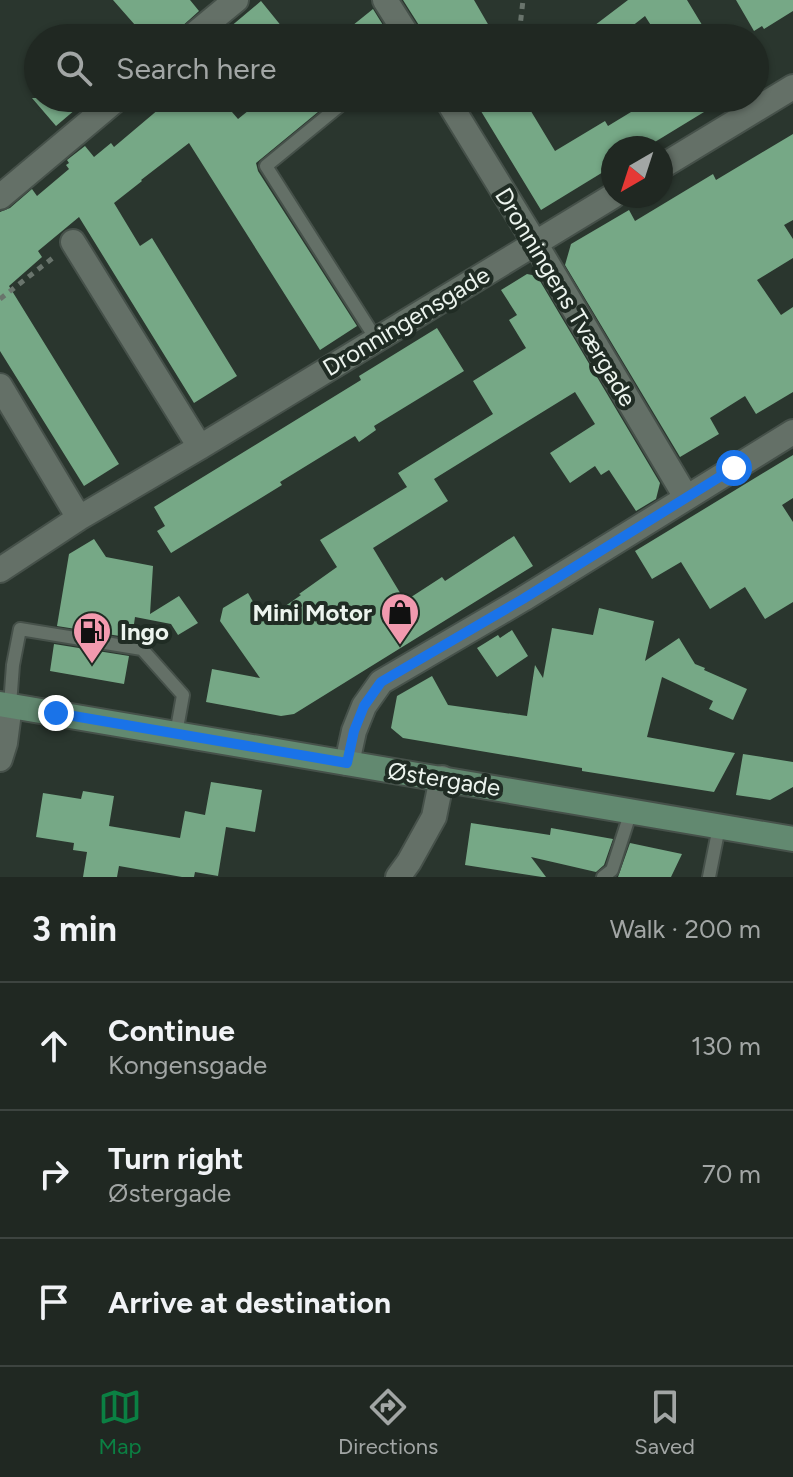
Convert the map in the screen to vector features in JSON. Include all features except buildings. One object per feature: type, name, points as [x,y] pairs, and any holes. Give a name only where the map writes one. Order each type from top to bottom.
[{"type":"main road","name":"Østergade","points":[[5,704],[793,839]]},
{"type":"street","points":[[207,24],[236,0]]},
{"type":"street","points":[[385,0],[400,24]]},
{"type":"street","points":[[769,102],[793,87]]},
{"type":"street","points":[[0,197],[101,112]]},
{"type":"street","name":"Dronningens Tværgade","points":[[455,112],[686,497]]},
{"type":"street","points":[[673,160],[752,112]]},
{"type":"street","name":"Dronningensgade","points":[[0,570],[79,518],[601,203]]},
{"type":"street","points":[[73,242],[200,447]]},
{"type":"street","points":[[0,386],[79,518]]},
{"type":"street","points":[[347,763],[354,731],[364,706],[381,682],[523,599],[793,432]]},
{"type":"street","points":[[0,759],[5,743],[5,704]]},
{"type":"street","points":[[398,877],[434,817],[442,778]]},
{"type":"lane","points":[[332,112],[266,166],[376,339]]},
{"type":"lane","points":[[5,704],[20,629],[142,649],[183,695],[176,734]]},
{"type":"lane","points":[[603,877],[612,870],[631,811]]},
{"type":"lane","points":[[709,877],[719,827]]},
{"type":"path","points":[[520,24],[523,0]]},
{"type":"path","points":[[0,299],[73,242]]},
{"type":"place","name":"Mini Motor","points":[[400,646]]},
{"type":"place","name":"Ingo","points":[[92,665]]},
{"type":"route","points":[[56,713],[347,763],[354,731],[364,706],[381,682],[523,599],[734,468]]}]
